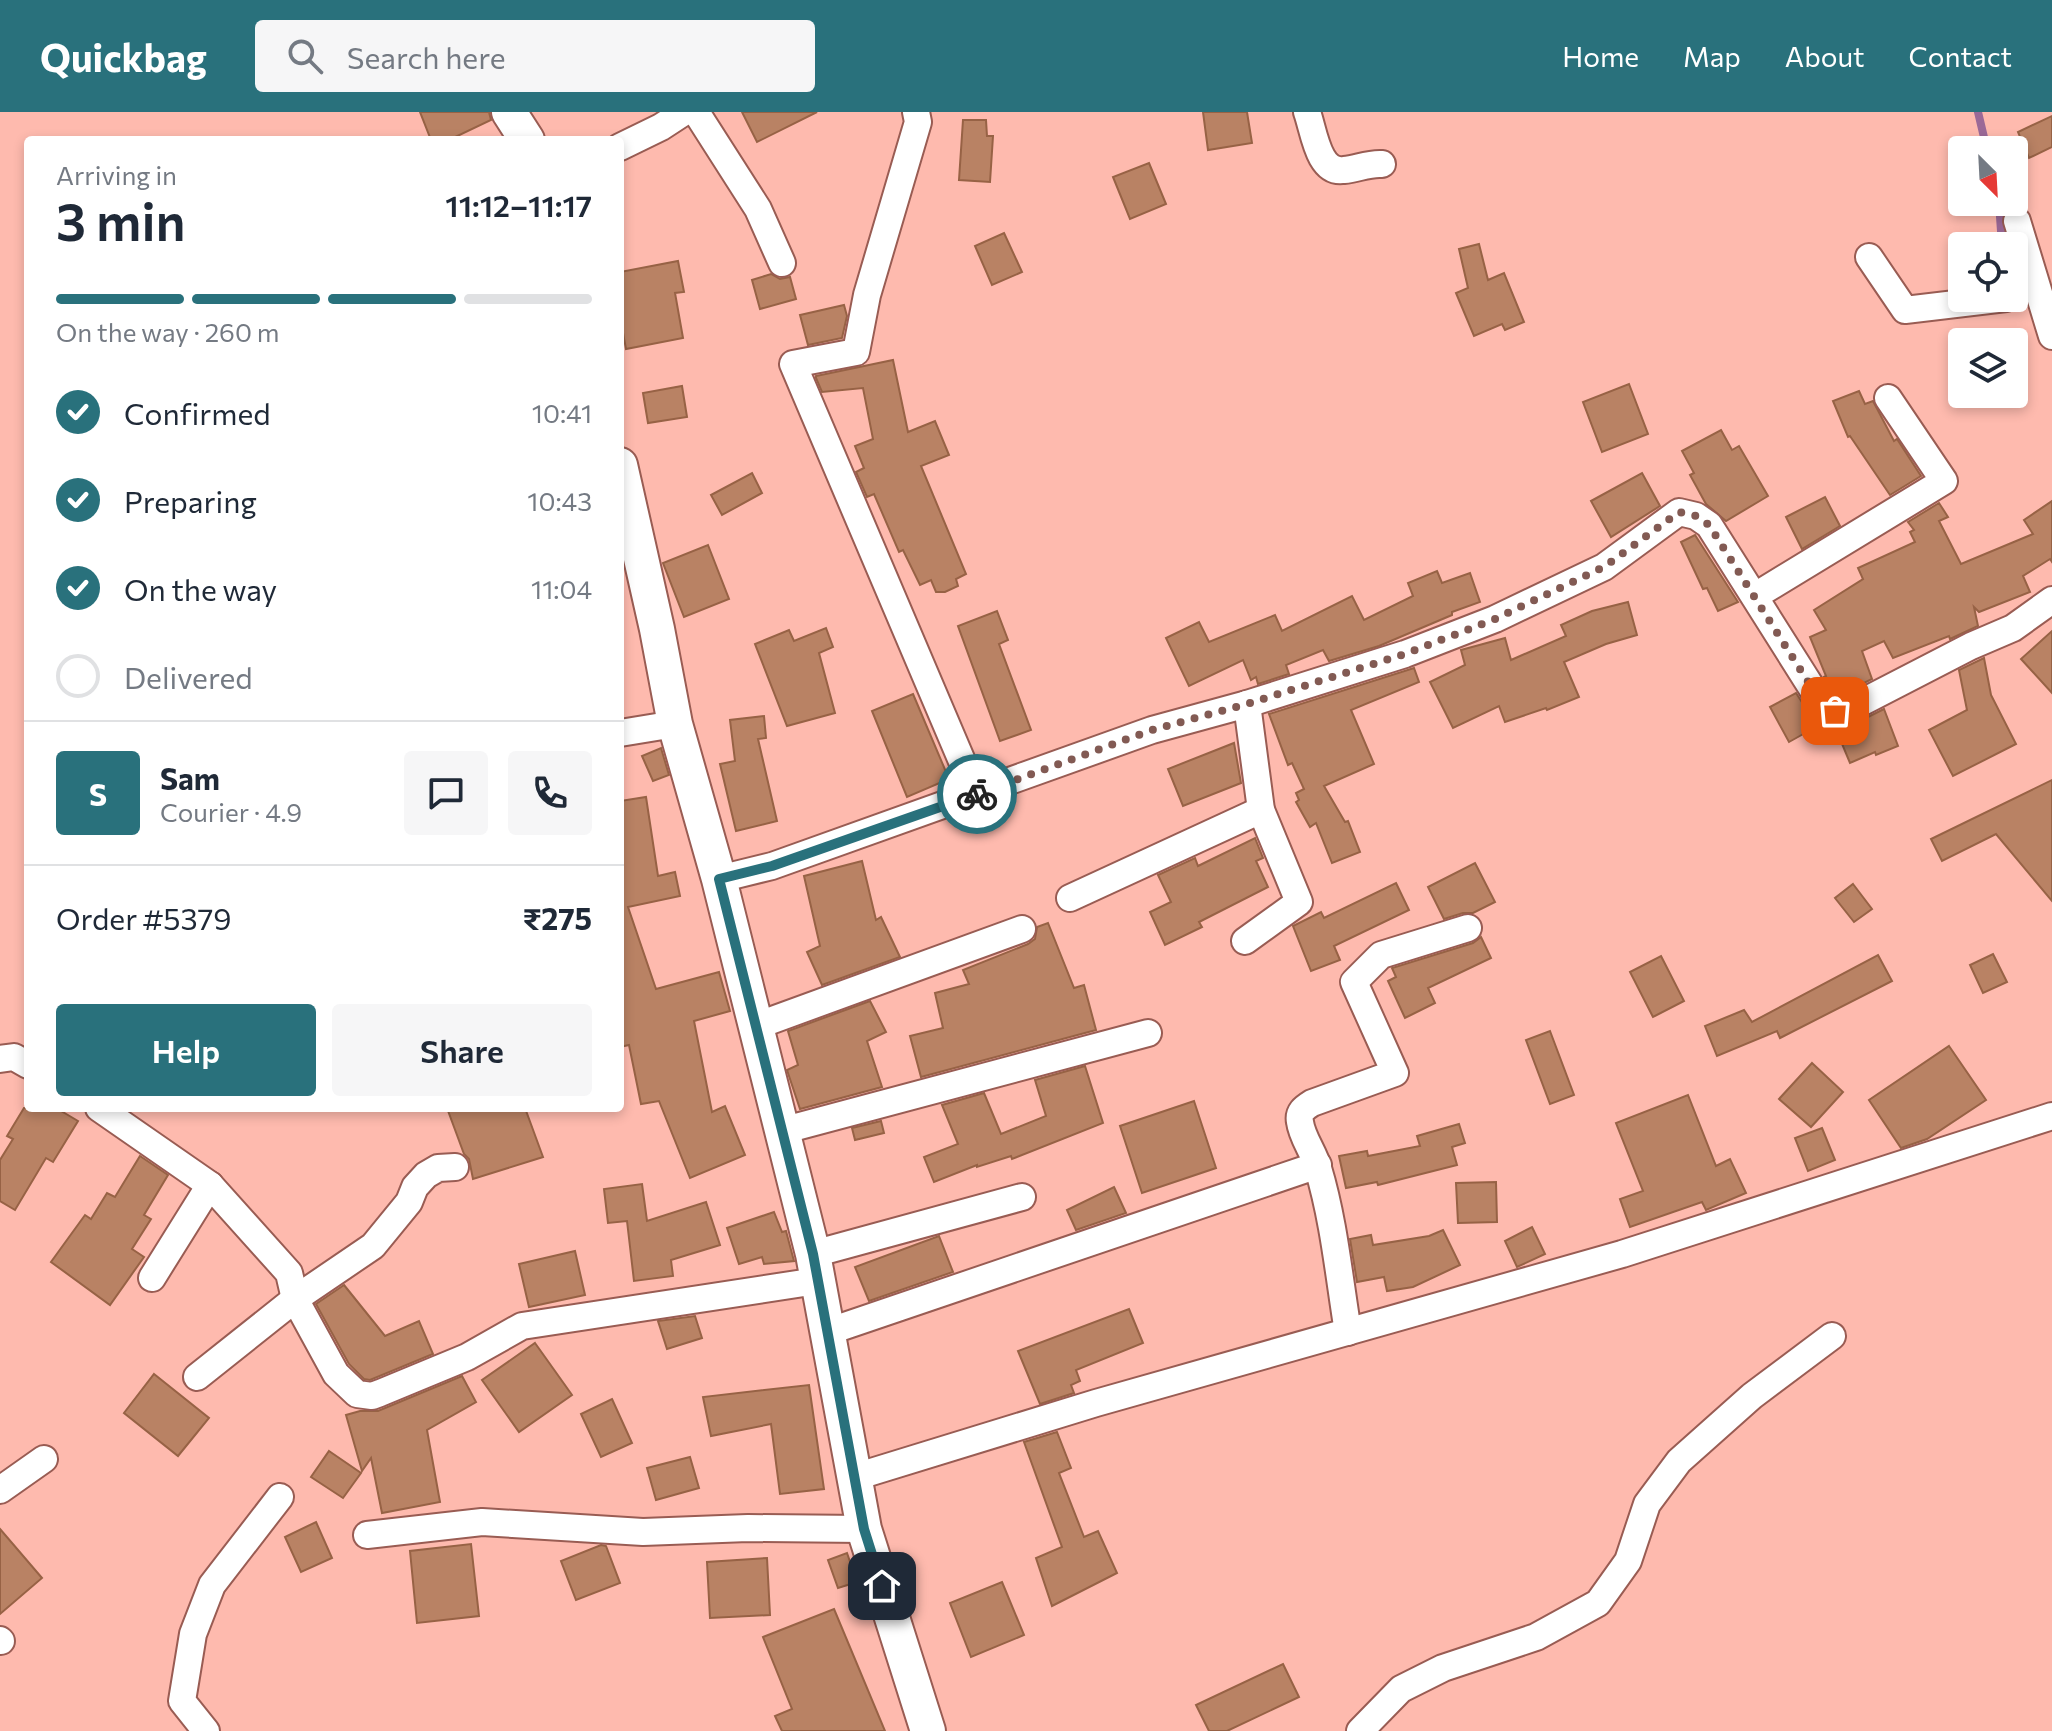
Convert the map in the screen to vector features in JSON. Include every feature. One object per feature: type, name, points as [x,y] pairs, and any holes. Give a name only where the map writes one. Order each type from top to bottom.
[{"type":"main road","points":[[624,491],[657,629],[675,724],[719,879],[815,1267],[864,1529],[928,1731]]},
{"type":"street","points":[[624,145],[684,112]]},
{"type":"street","points":[[696,112],[758,209],[782,263]]},
{"type":"street","points":[[916,112],[918,122],[867,295],[856,352],[793,364],[976,794]]},
{"type":"street","points":[[1307,112],[1326,166],[1332,170],[1382,164]]},
{"type":"street","points":[[2017,221],[2018,232]]},
{"type":"street","points":[[1869,257],[1905,310],[1948,305]]},
{"type":"street","points":[[2028,298],[2052,336]]},
{"type":"street","points":[[1755,596],[1944,481],[1888,398]]},
{"type":"street","points":[[719,879],[772,866],[1152,730],[1247,704],[1405,654],[1495,619],[1604,567],[1679,512],[1696,516],[1709,525],[1827,709],[1842,712],[2013,628],[2052,600]]},
{"type":"street","points":[[1245,941],[1299,902],[1261,810],[1247,704]]},
{"type":"street","points":[[624,732],[675,724]]},
{"type":"street","points":[[1070,898],[1261,810]]},
{"type":"street","points":[[1348,1332],[1331,1223],[1318,1165],[1299,1115],[1312,1103],[1395,1073],[1354,982],[1381,955],[1468,928]]},
{"type":"street","points":[[756,1026],[1022,929]]},
{"type":"street","points":[[781,1131],[1148,1033]]},
{"type":"street","points":[[0,1059],[14,1057],[24,1063]]},
{"type":"street","points":[[105,1112],[210,1185],[289,1273],[295,1299],[336,1374],[357,1394],[372,1396],[467,1357],[522,1326],[815,1267],[1022,1197]]},
{"type":"street","points":[[855,1477],[1096,1403],[1622,1254],[2052,1116]]},
{"type":"street","points":[[827,1332],[1318,1165]]},
{"type":"street","points":[[197,1377],[295,1299],[373,1246],[409,1202],[415,1187],[426,1175],[438,1168],[455,1167]]},
{"type":"street","points":[[152,1278],[210,1185]]},
{"type":"street","points":[[1360,1731],[1401,1689],[1443,1668],[1536,1637],[1598,1603],[1628,1561],[1647,1504],[1679,1461],[1752,1396],[1832,1336]]},
{"type":"street","points":[[0,1490],[44,1459]]},
{"type":"street","points":[[206,1731],[182,1701],[193,1634],[212,1585],[280,1497]]},
{"type":"street","points":[[367,1535],[482,1522],[643,1532],[748,1528],[864,1529]]},
{"type":"building","points":[[420,112],[489,112],[491,120],[457,136],[429,136]]},
{"type":"building","points":[[742,112],[817,112],[757,142]]},
{"type":"building","points":[[1203,112],[1247,112],[1252,143],[1208,150]]},
{"type":"building","points":[[2052,116],[2052,147],[2029,158],[2028,136],[2020,136],[2018,132]]},
{"type":"building","points":[[963,120],[986,120],[987,136],[993,136],[990,182],[959,180]]},
{"type":"building","points":[[1149,163],[1166,204],[1130,219],[1113,177]]},
{"type":"building","points":[[1004,233],[1022,272],[992,285],[975,246]]},
{"type":"building","points":[[1479,244],[1488,280],[1504,273],[1524,322],[1505,330],[1502,324],[1474,336],[1456,293],[1468,288],[1459,249]]},
{"type":"building","points":[[678,261],[684,292],[675,293],[683,338],[626,349],[624,271]]},
{"type":"building","points":[[771,274],[780,279],[790,277],[796,299],[760,309],[752,280]]},
{"type":"building","points":[[844,305],[847,316],[842,338],[808,345],[800,315]]},
{"type":"building","points":[[893,360],[908,432],[935,421],[949,455],[921,466],[966,574],[956,579],[958,586],[945,592],[936,592],[931,580],[920,585],[903,550],[899,552],[874,494],[867,497],[856,472],[864,468],[855,446],[873,439],[863,388],[822,392],[816,378]]},
{"type":"building","points":[[1629,384],[1648,434],[1602,452],[1583,402]]},
{"type":"building","points":[[682,386],[687,417],[648,423],[643,393]]},
{"type":"building","points":[[1859,391],[1865,404],[1873,401],[1894,441],[1897,439],[1921,476],[1890,495],[1848,437],[1833,401]]},
{"type":"building","points":[[1721,430],[1732,450],[1739,446],[1768,496],[1726,521],[1706,504],[1690,475],[1694,473],[1682,451]]},
{"type":"building","points":[[752,473],[762,493],[722,515],[711,495]]},
{"type":"building","points":[[1642,473],[1660,506],[1611,537],[1591,501]]},
{"type":"building","points":[[1825,497],[1840,526],[1802,549],[1786,517]]},
{"type":"building","points":[[2052,501],[2052,562],[2050,559],[2023,576],[2030,592],[1979,612],[1974,607],[1978,626],[1950,639],[1949,636],[1893,658],[1884,641],[1862,651],[1872,679],[1842,694],[1833,692],[1824,677],[1810,637],[1826,630],[1814,610],[1863,579],[1858,568],[1915,542],[1910,532],[1914,530],[1908,522],[1939,503],[1948,517],[1939,521],[1961,564],[2033,534],[2024,520]]},
{"type":"building","points":[[1695,535],[1738,602],[1718,611],[1707,588],[1703,589],[1681,542]]},
{"type":"building","points":[[708,545],[729,599],[684,617],[663,563]]},
{"type":"building","points":[[1437,571],[1442,583],[1470,573],[1480,602],[1379,646],[1329,661],[1323,650],[1286,665],[1289,674],[1258,684],[1256,677],[1251,680],[1243,660],[1189,686],[1166,638],[1199,622],[1209,642],[1275,615],[1282,631],[1352,596],[1364,620],[1413,596],[1408,583]]},
{"type":"building","points":[[1628,602],[1637,635],[1564,662],[1579,697],[1505,722],[1499,706],[1453,728],[1430,682],[1465,665],[1461,650],[1505,638],[1511,660],[1566,636],[1561,625],[1592,611]]},
{"type":"building","points":[[997,611],[1008,640],[999,644],[1031,730],[1000,741],[958,626]]},
{"type":"building","points":[[826,628],[833,647],[819,653],[835,713],[787,726],[755,644],[789,630],[794,641]]},
{"type":"building","points":[[2052,631],[2052,693],[2021,659]]},
{"type":"building","points":[[1984,658],[1991,695],[2016,744],[1953,776],[1929,730],[1967,710],[1959,670]]},
{"type":"building","points":[[1414,668],[1419,682],[1351,710],[1374,764],[1324,786],[1345,822],[1348,821],[1360,852],[1332,863],[1316,823],[1310,827],[1296,802],[1299,800],[1296,793],[1304,789],[1292,763],[1288,765],[1269,714]]},
{"type":"building","points":[[1796,693],[1809,713],[1823,723],[1789,742],[1770,707]]},
{"type":"building","points":[[913,694],[949,779],[907,797],[872,711]]},
{"type":"building","points":[[1884,709],[1898,746],[1850,763],[1835,727],[1854,724]]},
{"type":"building","points":[[764,716],[766,738],[758,739],[777,821],[736,831],[720,764],[735,761],[730,720]]},
{"type":"building","points":[[1234,743],[1241,783],[1183,806],[1168,769]]},
{"type":"building","points":[[661,748],[669,775],[653,781],[642,756]]},
{"type":"building","points":[[2052,780],[2052,901],[1996,834],[1942,861],[1931,839]]},
{"type":"building","points":[[646,797],[658,876],[675,872],[680,896],[628,907],[656,989],[719,972],[730,1011],[694,1021],[712,1112],[725,1106],[745,1155],[690,1178],[659,1101],[641,1104],[629,1045],[624,1046],[624,800]]},
{"type":"building","points":[[1255,838],[1263,858],[1256,861],[1268,887],[1199,922],[1202,927],[1165,945],[1150,912],[1171,902],[1158,875],[1195,858],[1198,866]]},
{"type":"building","points":[[862,861],[876,920],[881,917],[900,957],[822,985],[807,952],[820,946],[804,876]]},
{"type":"building","points":[[1475,863],[1495,902],[1473,913],[1444,919],[1428,887]]},
{"type":"building","points":[[1396,883],[1409,910],[1334,946],[1340,960],[1311,971],[1293,926],[1321,912],[1324,918]]},
{"type":"building","points":[[1853,884],[1872,909],[1854,922],[1835,898]]},
{"type":"building","points":[[1048,923],[1074,988],[1084,985],[1096,1030],[921,1077],[910,1036],[943,1028],[935,993],[969,984],[963,970],[1028,944],[1035,939],[1037,927]]},
{"type":"building","points":[[1481,937],[1491,958],[1428,988],[1435,1003],[1405,1018],[1388,981],[1396,977],[1392,968],[1473,943]]},
{"type":"building","points":[[1993,954],[2007,982],[1983,993],[1970,965]]},
{"type":"building","points":[[1878,955],[1892,981],[1780,1038],[1777,1031],[1717,1056],[1705,1026],[1744,1010],[1752,1022]]},
{"type":"building","points":[[1661,956],[1684,1001],[1653,1017],[1630,972]]},
{"type":"building","points":[[870,1001],[886,1032],[867,1041],[882,1087],[800,1109],[787,1070],[798,1065],[788,1031]]},
{"type":"building","points":[[1550,1031],[1574,1095],[1550,1104],[1526,1040]]},
{"type":"building","points":[[1949,1046],[1986,1100],[1927,1139],[1901,1148],[1869,1100]]},
{"type":"building","points":[[1812,1063],[1843,1092],[1811,1127],[1779,1099]]},
{"type":"building","points":[[1085,1066],[1103,1123],[1012,1159],[1011,1156],[977,1165],[934,1182],[924,1157],[958,1144],[942,1105],[984,1093],[1001,1134],[1046,1116],[1035,1080]]},
{"type":"building","points":[[1688,1095],[1716,1166],[1730,1159],[1746,1193],[1706,1210],[1702,1202],[1630,1227],[1620,1199],[1643,1191],[1616,1123]]},
{"type":"building","points":[[1194,1101],[1216,1168],[1142,1193],[1120,1126]]},
{"type":"building","points":[[24,1108],[24,1112],[63,1112],[78,1121],[53,1162],[46,1158],[15,1210],[0,1201],[0,1160],[13,1139],[7,1136]]},
{"type":"building","points":[[448,1112],[526,1112],[543,1157],[473,1179],[469,1159],[464,1154]]},
{"type":"building","points":[[881,1121],[884,1133],[855,1140],[852,1128]]},
{"type":"building","points":[[1459,1124],[1465,1143],[1452,1147],[1457,1165],[1378,1185],[1377,1182],[1346,1188],[1339,1156],[1367,1151],[1368,1156],[1420,1146],[1417,1136]]},
{"type":"building","points":[[1822,1128],[1835,1160],[1808,1171],[1795,1138]]},
{"type":"building","points":[[140,1156],[168,1175],[144,1215],[151,1219],[132,1249],[144,1257],[110,1305],[51,1262],[85,1215],[91,1219],[107,1193],[115,1197]]},
{"type":"building","points":[[1496,1182],[1497,1222],[1458,1223],[1456,1183]]},
{"type":"building","points":[[642,1184],[647,1221],[706,1202],[720,1245],[671,1260],[673,1276],[634,1281],[627,1221],[608,1223],[604,1189]]},
{"type":"building","points":[[1114,1187],[1126,1213],[1076,1230],[1067,1210]]},
{"type":"building","points":[[774,1212],[782,1232],[786,1231],[794,1261],[764,1264],[762,1257],[739,1264],[727,1228]]},
{"type":"building","points":[[1532,1227],[1545,1254],[1517,1267],[1505,1241]]},
{"type":"building","points":[[1443,1230],[1460,1265],[1413,1287],[1387,1291],[1384,1277],[1357,1282],[1350,1239],[1371,1235],[1373,1245],[1429,1236]]},
{"type":"building","points":[[939,1236],[953,1272],[869,1301],[855,1267]]},
{"type":"building","points":[[575,1251],[585,1295],[529,1307],[519,1264]]},
{"type":"building","points":[[344,1285],[385,1336],[419,1321],[433,1354],[370,1380],[364,1379],[349,1364],[316,1304]]},
{"type":"building","points":[[1129,1309],[1143,1343],[1076,1370],[1080,1381],[1071,1385],[1074,1393],[1040,1404],[1018,1351]]},
{"type":"building","points":[[695,1316],[702,1338],[667,1349],[658,1321]]},
{"type":"building","points":[[535,1343],[572,1395],[519,1432],[482,1380]]},
{"type":"building","points":[[154,1374],[209,1418],[178,1456],[124,1413]]},
{"type":"building","points":[[462,1376],[476,1402],[427,1430],[440,1502],[382,1513],[371,1458],[362,1471],[346,1415],[378,1411]]},
{"type":"building","points":[[809,1385],[824,1489],[780,1494],[771,1424],[711,1436],[703,1397]]},
{"type":"building","points":[[612,1399],[632,1443],[601,1457],[581,1414]]},
{"type":"building","points":[[1057,1432],[1071,1468],[1059,1473],[1084,1537],[1098,1531],[1117,1573],[1052,1606],[1036,1558],[1062,1547],[1024,1442]]},
{"type":"building","points":[[329,1451],[361,1473],[343,1498],[311,1477]]},
{"type":"building","points":[[690,1457],[699,1488],[656,1500],[647,1468]]},
{"type":"building","points":[[316,1522],[332,1558],[301,1572],[285,1537]]},
{"type":"building","points":[[0,1529],[42,1578],[0,1614]]},
{"type":"building","points":[[471,1544],[479,1616],[417,1623],[410,1551]]},
{"type":"building","points":[[601,1545],[606,1546],[620,1583],[576,1600],[561,1561]]},
{"type":"building","points":[[847,1553],[857,1582],[838,1588],[828,1560]]},
{"type":"building","points":[[767,1558],[770,1615],[710,1618],[707,1562]]},
{"type":"building","points":[[1002,1582],[1024,1635],[971,1657],[950,1603]]},
{"type":"building","points":[[834,1609],[885,1731],[782,1731],[775,1716],[792,1709],[763,1637]]},
{"type":"building","points":[[1283,1664],[1299,1697],[1227,1731],[1209,1731],[1196,1705]]},
{"type":"waterway","points":[[1978,112],[1984,136]]},
{"type":"waterway","points":[[2000,216],[2001,232]]},
{"type":"way so far","points":[[977,794],[1152,730],[1247,704],[1405,654],[1495,619],[1604,567],[1679,512],[1696,516],[1709,525],[1822,704],[1835,711]]},
{"type":"route","points":[[882,1586],[864,1529],[813,1254],[719,879],[772,866],[977,794]]}]
